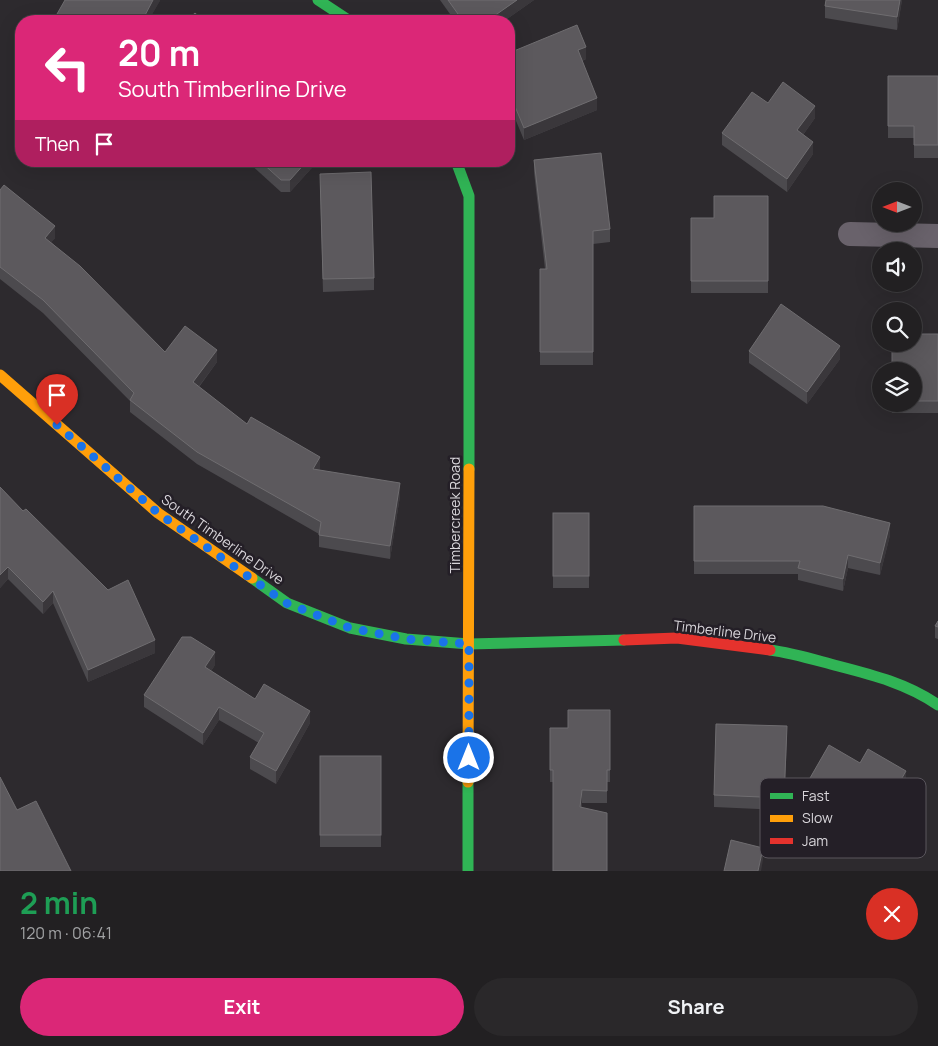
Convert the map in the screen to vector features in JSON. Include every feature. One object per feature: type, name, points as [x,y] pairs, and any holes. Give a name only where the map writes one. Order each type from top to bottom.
[{"type":"street","points":[[322,1],[342,15]]},
{"type":"street","name":"Timbercreek Road","points":[[458,167],[469,196],[468,871]]},
{"type":"street","points":[[850,234],[938,236]]},
{"type":"street","name":"South Timberline Drive","points":[[0,375],[158,513],[286,603],[350,628],[406,639],[469,644]]},
{"type":"street","name":"Timberline Drive","points":[[469,644],[677,638],[800,656],[885,678],[924,695],[938,705]]},
{"type":"building","points":[[65,0],[153,0],[145,15],[57,14]]},
{"type":"building","points":[[448,0],[517,0],[496,15],[459,15]]},
{"type":"building","points":[[826,0],[900,0],[897,17],[825,6]]},
{"type":"building","points":[[577,25],[586,47],[578,50],[597,98],[524,128],[515,106],[515,51]]},
{"type":"building","points":[[888,76],[938,76],[938,145],[914,145],[914,126],[888,126]]},
{"type":"building","points":[[783,82],[815,106],[797,130],[813,142],[787,179],[722,133],[752,92],[768,103]]},
{"type":"building","points":[[601,153],[610,229],[593,231],[593,352],[540,352],[540,269],[547,269],[534,160]]},
{"type":"building","points":[[267,167],[302,167],[290,180],[281,180]]},
{"type":"building","points":[[371,172],[374,278],[323,279],[320,174]]},
{"type":"building","points":[[4,185],[55,226],[45,238],[80,266],[165,352],[185,326],[217,350],[193,382],[247,424],[251,417],[320,457],[313,469],[400,483],[390,546],[319,535],[321,522],[197,452],[130,400],[134,393],[43,300],[0,267],[0,190]]},
{"type":"building","points":[[714,196],[768,196],[768,281],[691,281],[691,218],[714,218]]},
{"type":"building","points":[[781,304],[840,346],[807,392],[749,351]]},
{"type":"building","points":[[922,334],[938,334],[938,401],[922,401],[922,362],[892,362],[892,352],[922,352]]},
{"type":"building","points":[[0,487],[23,511],[26,509],[108,590],[128,580],[155,640],[88,670],[53,591],[43,602],[8,567],[0,575]]},
{"type":"building","points":[[694,506],[823,506],[890,523],[880,563],[848,555],[843,579],[798,568],[800,561],[694,561]]},
{"type":"building","points":[[553,513],[589,513],[589,576],[553,576]]},
{"type":"building","points":[[182,637],[191,637],[215,652],[205,667],[255,699],[264,684],[310,711],[276,771],[250,757],[264,733],[219,707],[203,733],[144,695]]},
{"type":"building","points":[[568,710],[610,710],[610,770],[607,770],[607,791],[582,790],[580,807],[607,813],[607,871],[553,871],[553,770],[550,770],[550,728],[568,728]]},
{"type":"building","points":[[716,724],[787,726],[785,778],[760,778],[760,797],[714,795]]},
{"type":"building","points":[[829,745],[860,763],[868,749],[906,771],[902,778],[810,778]]},
{"type":"building","points":[[320,756],[381,756],[381,835],[320,835]]},
{"type":"building","points":[[0,777],[17,810],[36,801],[71,871],[0,871]]},
{"type":"building","points":[[731,840],[760,847],[761,858],[758,871],[724,871]]},
{"type":"traffic: fast","points":[[318,0],[341,15]]},
{"type":"traffic: fast","points":[[458,167],[469,196],[469,469]]},
{"type":"traffic: fast","points":[[252,578],[287,603],[350,628],[406,639],[469,644],[624,640]]},
{"type":"traffic: fast","points":[[770,650],[804,657],[877,677],[915,691],[938,705]]},
{"type":"traffic: fast","points":[[468,782],[468,871]]},
{"type":"traffic: slow","points":[[0,375],[158,513],[252,578]]},
{"type":"traffic: slow","points":[[468,782],[469,469]]},
{"type":"traffic: jam","points":[[624,640],[677,638],[770,650]]},
{"type":"route","points":[[57,425],[158,513],[286,603],[350,628],[406,639],[469,644],[469,758]]}]
